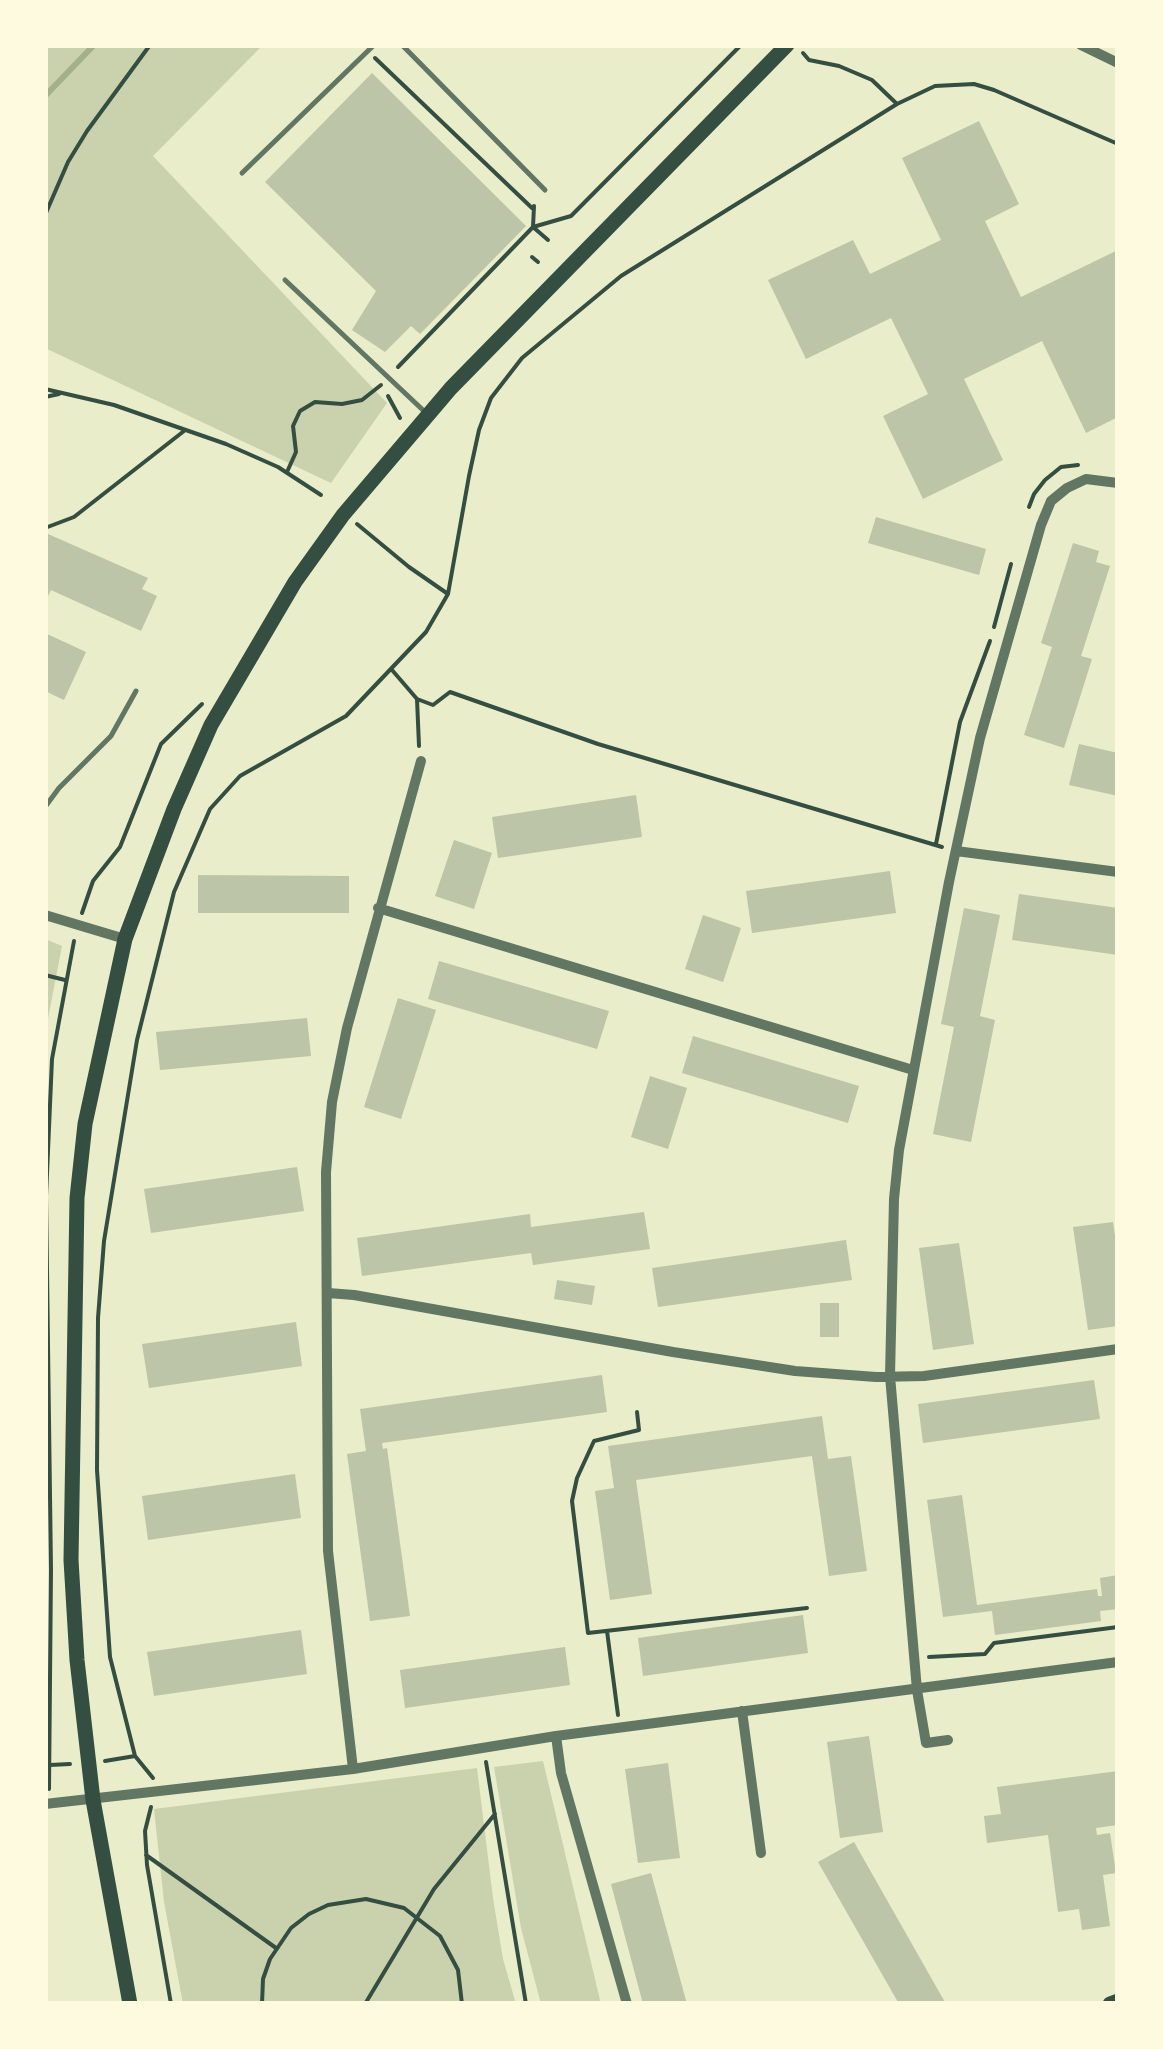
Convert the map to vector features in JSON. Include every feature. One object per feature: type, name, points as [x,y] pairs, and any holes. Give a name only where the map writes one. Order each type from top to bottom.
[{"type":"main road","points":[[130,2004],[93,1800],[70,1560],[74,1260],[85,1124],[125,939],[196,759],[251,653],[343,515],[427,414],[787,45]]},
{"type":"main road","points":[[1110,2004],[1118,2001]]},
{"type":"street","points":[[1081,45],[1118,63]]},
{"type":"street","points":[[948,1740],[926,1743],[917,1690],[890,1376],[894,1199],[913,1070],[980,738],[1041,525],[1051,502],[1066,488],[1086,479],[1118,483]]},
{"type":"street","points":[[353,1770],[328,1552],[326,1172],[332,1102],[346,1028],[421,760]]},
{"type":"street","points":[[956,852],[1118,872]]},
{"type":"street","points":[[378,908],[913,1070]]},
{"type":"street","points":[[45,914],[125,939]]},
{"type":"street","points":[[328,1293],[354,1294],[795,1371],[924,1376],[1118,1349]]},
{"type":"street","points":[[47,1804],[353,1770],[556,1736],[1118,1662]]},
{"type":"street","points":[[742,1711],[761,1853]]},
{"type":"street","points":[[556,1736],[561,1773],[627,2004]]},
{"type":"lane","points":[[242,174],[374,45]]},
{"type":"lane","points":[[402,45],[545,190]]},
{"type":"lane","points":[[285,280],[427,414]]},
{"type":"lane","points":[[45,807],[111,736],[136,691]]},
{"type":"path","points":[[45,215],[86,131],[150,45]]},
{"type":"path","points":[[288,472],[296,452],[293,426],[300,411],[315,402],[342,404],[362,400],[534,227],[570,216],[741,45]]},
{"type":"path","points":[[796,45],[809,60],[840,66],[872,80],[897,104]]},
{"type":"path","points":[[367,51],[532,208],[534,227],[548,240]]},
{"type":"path","points":[[532,208],[545,190]]},
{"type":"path","points":[[532,257],[538,262]]},
{"type":"path","points":[[45,389],[114,405],[250,454],[288,472],[320,496]]},
{"type":"path","points":[[45,397],[64,394]]},
{"type":"path","points":[[45,528],[74,517],[184,431]]},
{"type":"path","points":[[356,523],[448,594]]},
{"type":"path","points":[[392,670],[418,699],[433,705],[450,692],[598,744],[956,852]]},
{"type":"path","points":[[418,699],[421,760]]},
{"type":"path","points":[[47,1804],[51,1570],[46,1196],[52,1060],[78,925]]},
{"type":"path","points":[[45,975],[65,980]]},
{"type":"path","points":[[636,1412],[639,1430],[594,1441],[577,1478],[572,1501],[588,1633],[807,1608]]},
{"type":"path","points":[[913,1642],[926,1658],[986,1654],[994,1643],[1118,1627]]},
{"type":"path","points":[[606,1630],[620,1727]]},
{"type":"path","points":[[484,1748],[526,2004]]},
{"type":"path","points":[[155,1790],[145,1830],[146,1855],[171,2004]]},
{"type":"path","points":[[364,2004],[434,1889],[496,1814]]},
{"type":"path","points":[[146,1855],[276,1948]]},
{"type":"path","points":[[262,2004],[263,1979],[276,1948],[290,1928],[308,1914],[346,1900],[386,1902],[418,1916],[440,1936],[450,1952],[460,1980],[462,2004]]},
{"type":"green space","points":[[45,45],[263,45],[153,156],[387,403],[331,483],[45,348]]},
{"type":"green space","points":[[45,939],[62,946],[45,1034]]},
{"type":"green space","points":[[543,1761],[601,2004],[541,2004],[521,1928],[494,1767]]},
{"type":"green space","points":[[477,1768],[503,1959],[516,2004],[183,2004],[164,1902],[154,1809]]},
{"type":"building","points":[[372,73],[526,226],[420,334],[411,326],[385,352],[352,330],[376,291],[265,182]]},
{"type":"building","points":[[979,121],[1019,204],[985,221],[1021,297],[1118,250],[1118,417],[1086,433],[1042,341],[964,379],[1003,460],[923,499],[883,416],[928,394],[891,318],[806,359],[768,280],[853,240],[870,274],[941,240],[902,158]]},
{"type":"building","points":[[876,517],[986,549],[979,575],[868,543]]},
{"type":"building","points":[[48,534],[148,578],[142,589],[157,596],[141,631],[51,590],[45,602]]},
{"type":"building","points":[[1073,543],[1099,551],[1096,562],[1110,566],[1081,656],[1092,659],[1064,748],[1024,735],[1052,647],[1041,643]]},
{"type":"building","points":[[45,633],[86,652],[64,700],[45,691]]},
{"type":"building","points":[[1079,744],[1118,753],[1118,796],[1069,785]]},
{"type":"building","points":[[636,795],[642,837],[498,858],[492,817]]},
{"type":"building","points":[[454,840],[492,853],[474,909],[435,896]]},
{"type":"building","points":[[890,871],[896,913],[752,933],[746,891]]},
{"type":"building","points":[[198,875],[349,876],[349,913],[198,913]]},
{"type":"building","points":[[1019,894],[1118,908],[1118,955],[1012,940]]},
{"type":"building","points":[[964,908],[1000,915],[980,1016],[995,1020],[971,1142],[933,1134],[954,1027],[941,1024]]},
{"type":"building","points":[[703,915],[741,928],[723,982],[685,969]]},
{"type":"building","points":[[439,961],[609,1011],[597,1049],[428,999]]},
{"type":"building","points":[[398,998],[436,1010],[401,1119],[364,1107]]},
{"type":"building","points":[[307,1018],[311,1056],[160,1070],[156,1032]]},
{"type":"building","points":[[693,1036],[859,1086],[848,1123],[682,1073]]},
{"type":"building","points":[[650,1076],[687,1088],[668,1149],[631,1137]]},
{"type":"building","points":[[297,1167],[304,1211],[151,1233],[144,1189]]},
{"type":"building","points":[[644,1212],[650,1249],[533,1265],[531,1253],[362,1276],[357,1238],[530,1214],[531,1227]]},
{"type":"building","points":[[1113,1222],[1118,1256],[1118,1326],[1088,1330],[1073,1227]]},
{"type":"building","points":[[846,1240],[852,1280],[658,1307],[652,1268]]},
{"type":"building","points":[[959,1243],[974,1344],[933,1350],[919,1248]]},
{"type":"building","points":[[557,1280],[595,1286],[592,1305],[554,1299]]},
{"type":"building","points":[[820,1303],[839,1303],[839,1337],[820,1337]]},
{"type":"building","points":[[296,1322],[302,1366],[149,1388],[142,1344]]},
{"type":"building","points":[[602,1375],[607,1412],[382,1443],[383,1449],[387,1448],[410,1616],[370,1621],[347,1454],[366,1451],[360,1409]]},
{"type":"building","points":[[1094,1380],[1100,1419],[923,1443],[918,1404]]},
{"type":"building","points":[[822,1416],[828,1459],[851,1456],[867,1571],[829,1576],[812,1456],[636,1480],[652,1594],[610,1600],[595,1491],[614,1488],[608,1446]]},
{"type":"building","points":[[295,1474],[301,1518],[148,1540],[142,1496]]},
{"type":"building","points":[[962,1495],[977,1605],[1097,1589],[1098,1596],[1102,1596],[1100,1578],[1118,1575],[1118,1609],[1100,1611],[1101,1621],[995,1635],[992,1611],[943,1617],[927,1500]]},
{"type":"building","points":[[803,1615],[808,1653],[643,1676],[638,1638]]},
{"type":"building","points":[[301,1630],[307,1674],[154,1696],[147,1652]]},
{"type":"building","points":[[565,1647],[570,1685],[405,1708],[400,1670]]},
{"type":"building","points":[[869,1736],[883,1832],[840,1838],[827,1742]]},
{"type":"building","points":[[668,1763],[680,1858],[638,1863],[625,1769]]},
{"type":"building","points":[[1118,1771],[1118,1825],[1096,1828],[1097,1835],[1110,1833],[1116,1873],[1103,1875],[1110,1926],[1082,1930],[1079,1909],[1058,1912],[1048,1835],[987,1843],[984,1816],[1001,1814],[997,1787]]},
{"type":"building","points":[[854,1842],[946,2004],[899,2004],[818,1862]]},
{"type":"building","points":[[651,1873],[687,2004],[643,2004],[611,1884]]},
{"type":"waterway","points":[[45,96],[94,45]]}]
